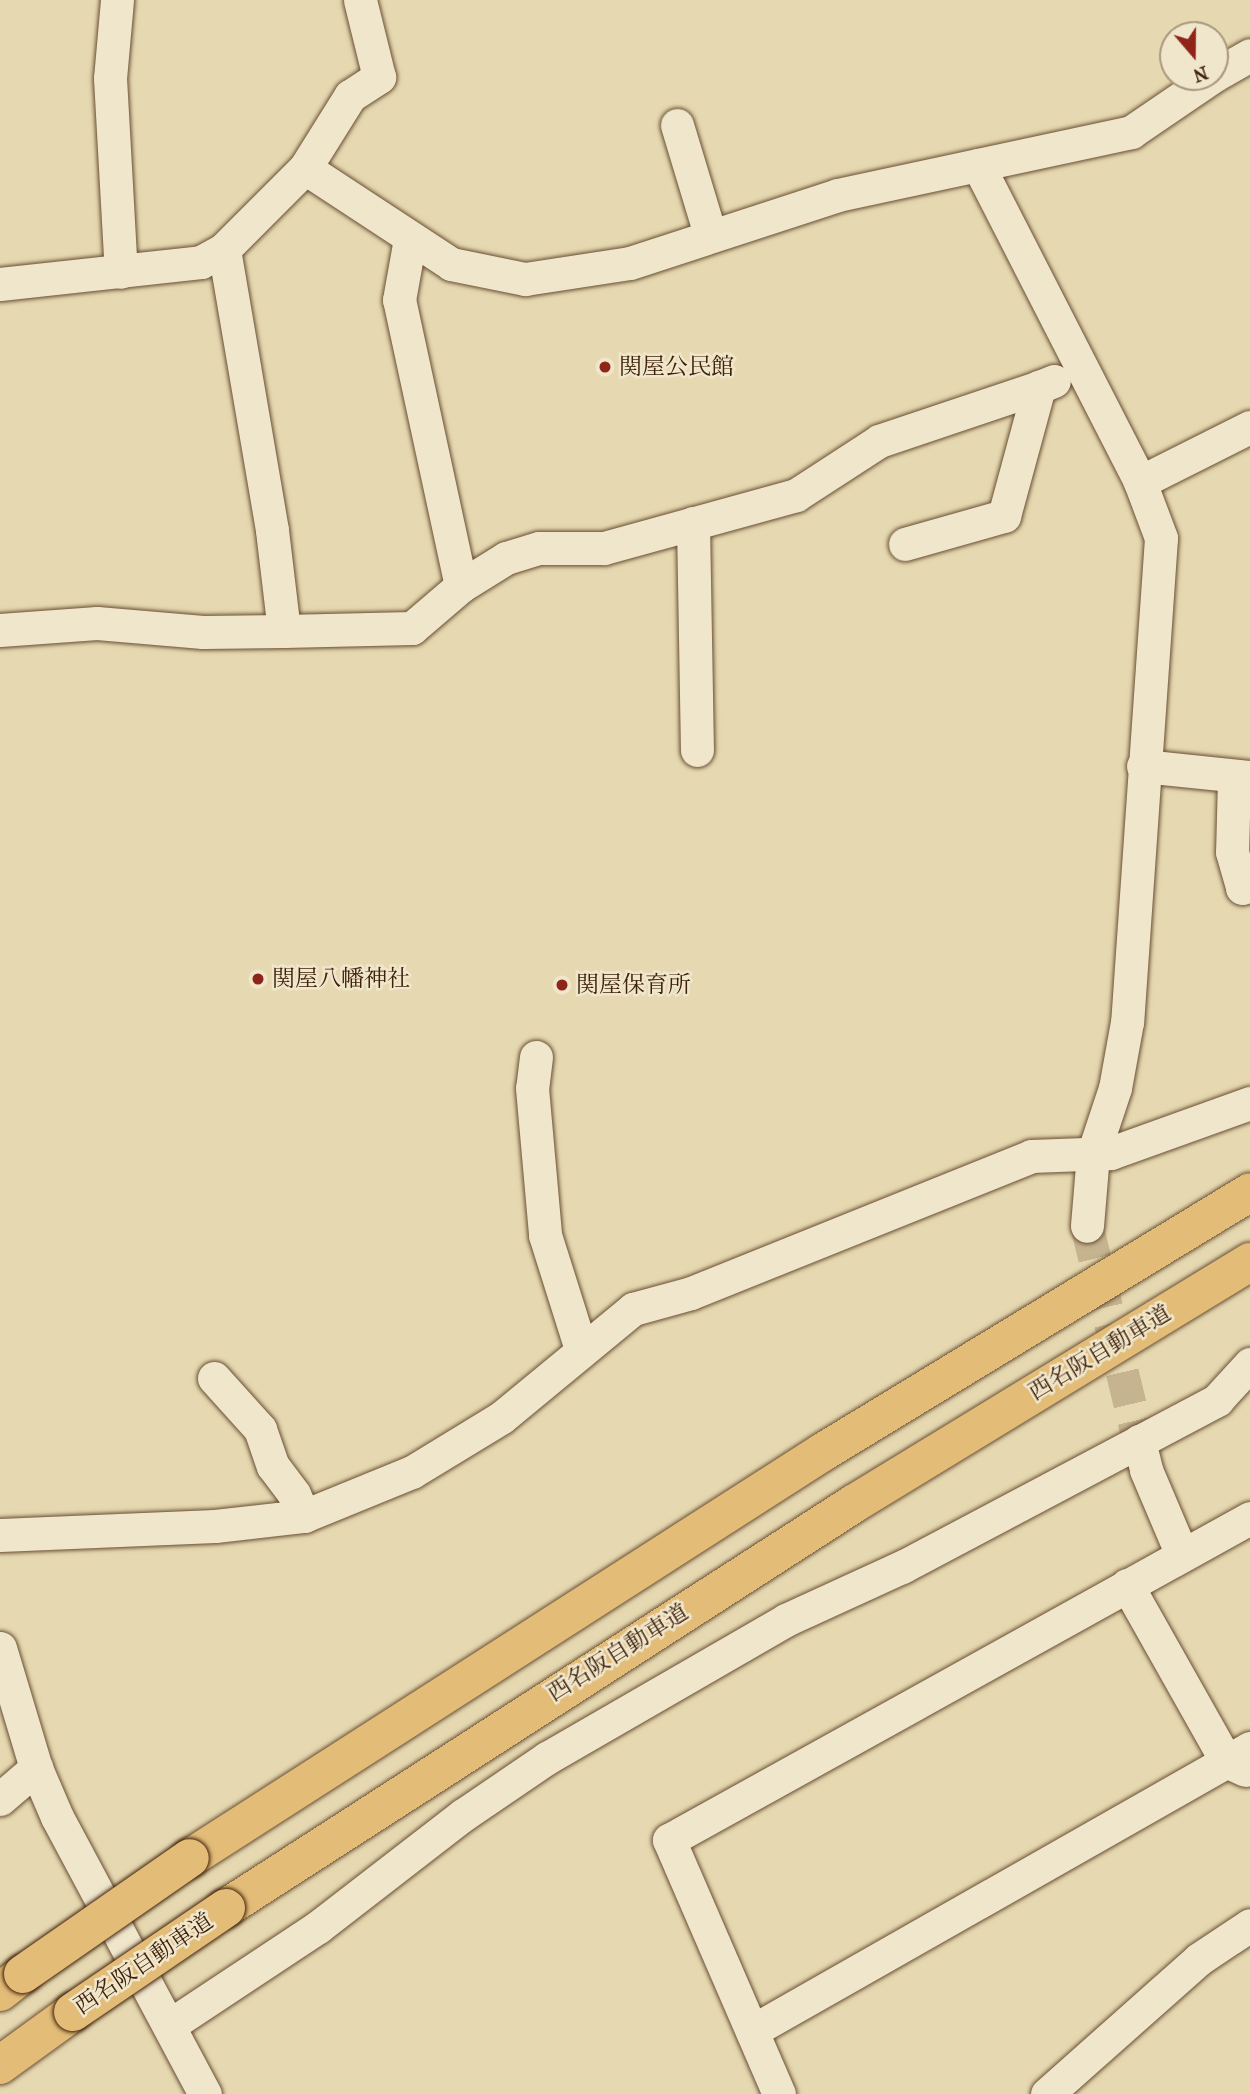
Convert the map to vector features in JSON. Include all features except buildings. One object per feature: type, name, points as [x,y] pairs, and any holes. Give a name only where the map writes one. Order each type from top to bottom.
[{"type":"highway","points":[[11,1983],[190,1858],[823,1452],[1250,1192]]},
{"type":"highway","name":"西名阪自動車道","points":[[0,2065],[226,1908],[855,1503],[1250,1262]]},
{"type":"street","points":[[117,0],[110,78],[121,272]]},
{"type":"street","points":[[0,284],[201,262],[224,249],[305,169],[350,96],[379,77],[360,0]]},
{"type":"street","points":[[1229,67],[1250,55]]},
{"type":"street","points":[[305,169],[451,264],[524,279],[630,263],[710,234],[838,195],[1131,132],[1191,91]]},
{"type":"street","points":[[677,125],[710,234]]},
{"type":"street","points":[[978,164],[1140,482],[1161,538],[1127,1022],[1115,1088],[1093,1154],[1087,1226]]},
{"type":"street","points":[[410,239],[399,300],[461,586]]},
{"type":"street","points":[[224,249],[272,530],[284,631]]},
{"type":"street","points":[[0,630],[97,623],[203,632],[412,628],[461,586],[506,558],[539,548],[604,548],[796,495],[879,441],[1083,370]]},
{"type":"street","points":[[905,544],[1004,516],[1039,387]]},
{"type":"street","points":[[1140,482],[1250,427]]},
{"type":"street","points":[[693,523],[697,750]]},
{"type":"street","points":[[1143,766],[1242,777],[1232,852],[1242,888],[1250,885]]},
{"type":"street","points":[[536,1057],[532,1088],[545,1235],[581,1349]]},
{"type":"street","points":[[0,1535],[215,1526],[304,1516],[435,1458],[502,1418],[581,1349],[633,1309],[691,1293],[1031,1156],[1111,1153],[1250,1103]]},
{"type":"street","points":[[170,2025],[202,2007],[318,1927],[463,1815],[547,1758],[786,1620],[902,1567],[1217,1400],[1250,1364]]},
{"type":"street","points":[[214,1378],[260,1429],[273,1466],[294,1494],[304,1516]]},
{"type":"street","points":[[1139,1441],[1146,1470],[1182,1555]]},
{"type":"street","points":[[779,2094],[670,1840],[1250,1518]]},
{"type":"street","points":[[752,2031],[1242,1760],[1127,1585]]},
{"type":"street","points":[[0,1648],[36,1768],[82,1872],[170,2025],[205,2094]]},
{"type":"street","points":[[0,1799],[36,1768]]},
{"type":"street","points":[[1058,2090],[1199,1959],[1250,1924]]},
{"type":"tunnel","points":[[1087,1226],[1139,1441]]},
{"type":"place","name":"関屋公民館","points":[[605,367]]},
{"type":"place","name":"関屋八幡神社","points":[[258,979]]},
{"type":"place","name":"関屋保育所","points":[[562,985]]}]
